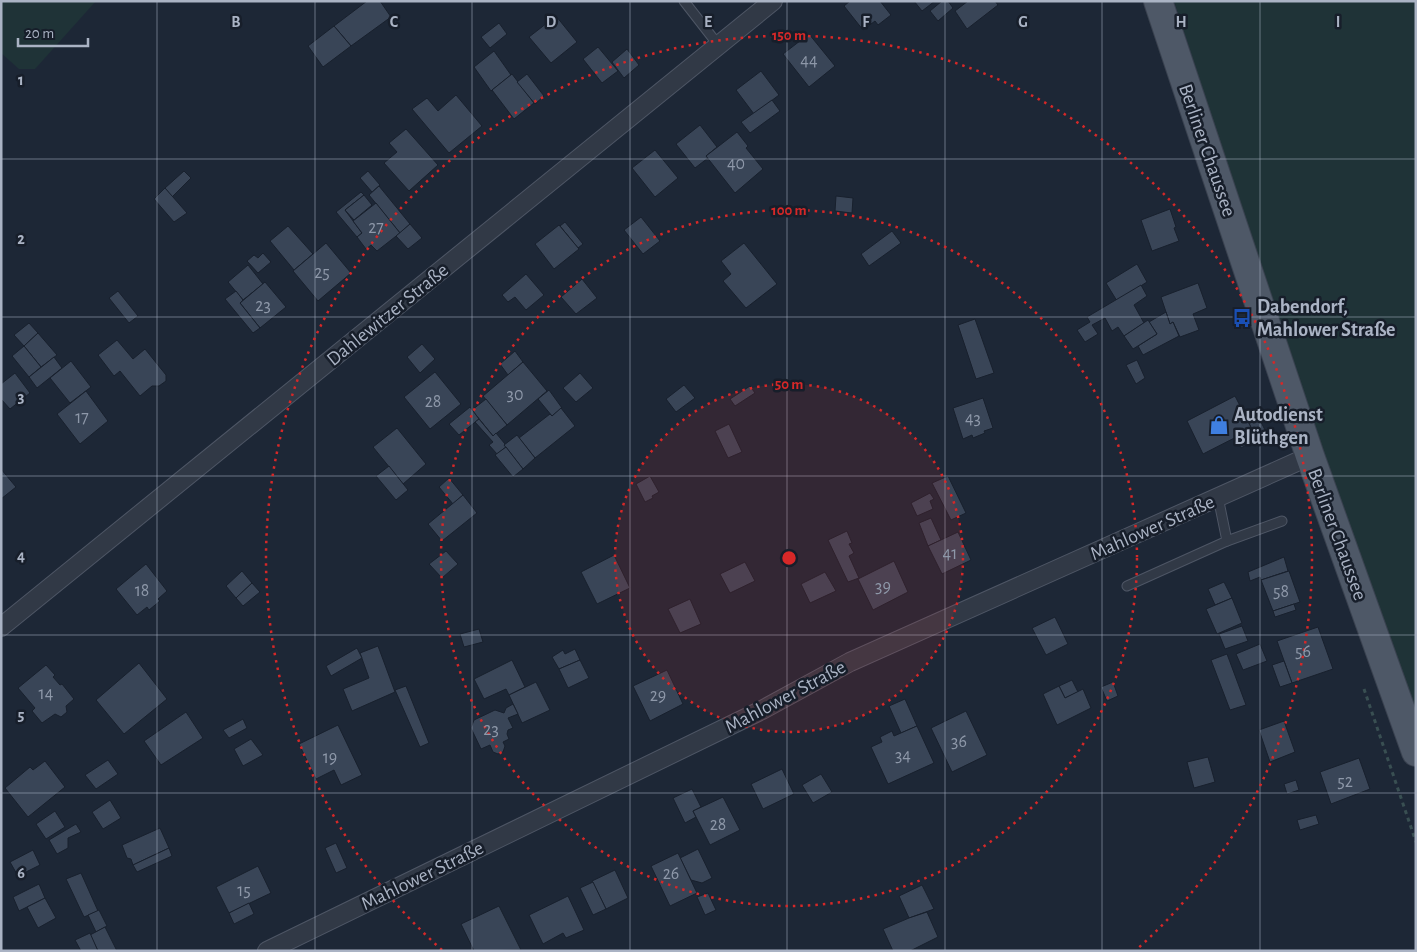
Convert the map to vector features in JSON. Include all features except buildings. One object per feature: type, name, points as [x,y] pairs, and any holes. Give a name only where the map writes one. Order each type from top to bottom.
[{"type":"main road","name":"Berliner Chaussee","points":[[1158,1],[1310,456],[1416,752]]},
{"type":"street","name":"Dahlewitzer Straße","points":[[1,628],[773,1]]},
{"type":"street","name":"Mahlower Straße","points":[[267,951],[762,710],[850,662],[1310,456]]},
{"type":"lane","points":[[684,1],[718,46]]},
{"type":"lane","points":[[1218,497],[1227,541]]},
{"type":"lane","points":[[1127,586],[1227,541],[1282,521]]},
{"type":"green space","points":[[1,1],[96,1],[35,69],[19,69],[1,53]]},
{"type":"green space","points":[[1174,1],[1416,1],[1416,748]]},
{"type":"place","name":"Dabendorf, Mahlower Straße","points":[[1242,318]]},
{"type":"place","name":"Autodienst Blüthgen","points":[[1219,425]]}]
